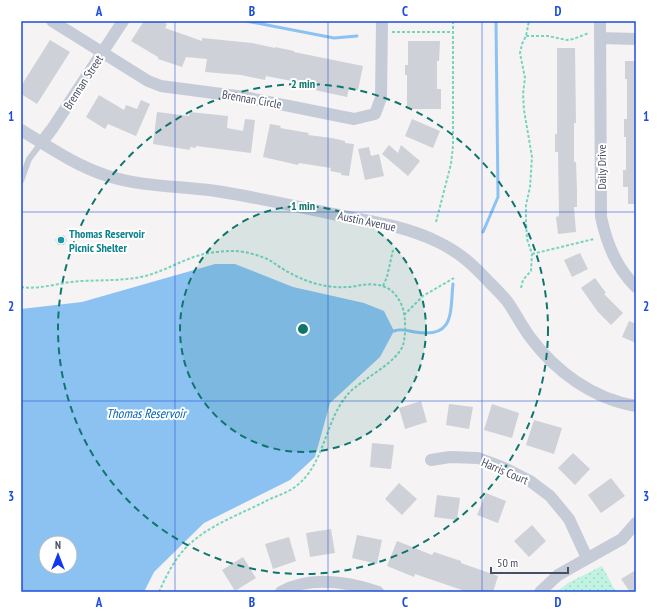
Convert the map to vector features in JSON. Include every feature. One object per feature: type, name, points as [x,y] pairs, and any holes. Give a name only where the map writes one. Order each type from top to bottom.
[{"type":"street","name":"Brennan Circle","points":[[52,21],[148,81],[161,86],[244,96],[354,119],[375,114],[381,98],[382,21]]},
{"type":"street","name":"Brennan Street","points":[[42,142],[122,21]]},
{"type":"street","name":"Daily Drive","points":[[600,21],[595,35],[601,217],[605,235],[615,260],[626,278],[636,287]]},
{"type":"street","points":[[595,35],[636,39]]},
{"type":"street","name":"Austin Avenue","points":[[21,130],[81,166],[109,177],[132,182],[215,191],[256,198],[392,226],[415,232],[436,241],[456,251],[472,264],[506,300],[530,337],[552,362],[582,386],[602,396],[627,405],[636,406]]},
{"type":"street","name":"Harris Court","points":[[431,460],[450,457],[478,458],[530,480],[550,496],[569,519],[587,558]]},
{"type":"street","points":[[540,592],[558,574],[622,539],[636,523]]},
{"type":"street","points":[[281,592],[308,583],[328,582],[347,583],[378,592]]},
{"type":"lane","points":[[21,181],[29,159],[42,142]]},
{"type":"path","points":[[436,222],[451,164],[453,146],[453,21]]},
{"type":"path","points":[[521,288],[523,280],[531,271],[532,254],[526,223],[526,205],[530,187],[532,157],[524,110],[523,94],[525,78],[520,53],[529,21]]},
{"type":"path","points":[[391,32],[453,32]]},
{"type":"path","points":[[526,36],[548,36],[573,40],[595,35]]},
{"type":"path","points":[[532,254],[594,239]]},
{"type":"path","points":[[383,286],[393,250]]},
{"type":"path","points":[[21,287],[40,287],[67,282],[126,279],[146,276],[168,269],[192,258],[218,251],[237,251],[271,261],[289,273],[309,282],[327,287],[348,287],[370,284],[386,287],[398,296],[404,309],[405,322],[403,345],[399,352],[384,366],[360,382],[348,394],[335,414],[315,464],[303,479],[295,487],[220,524],[191,542],[165,578],[159,592]]},
{"type":"path","points":[[404,314],[423,296],[454,278]]},
{"type":"green space","points":[[602,566],[616,592],[556,592],[568,583]]},
{"type":"water","name":"Thomas Reservoir","points":[[215,264],[235,264],[293,287],[364,303],[384,311],[394,331],[380,357],[330,403],[315,457],[290,480],[204,523],[154,572],[144,592],[21,592],[21,309],[82,302]]},
{"type":"building","points":[[144,21],[162,21],[167,24],[165,28],[202,41],[202,38],[252,43],[363,66],[358,90],[349,88],[347,97],[291,85],[292,81],[266,76],[265,80],[241,75],[205,72],[207,59],[186,57],[182,67],[158,59],[158,57],[131,41]]},
{"type":"building","points":[[50,40],[70,52],[37,104],[21,94],[21,86]]},
{"type":"building","points":[[408,41],[440,41],[439,61],[437,61],[437,89],[441,89],[441,109],[407,109],[407,75],[405,75],[405,65],[408,65]]},
{"type":"building","points":[[557,48],[575,48],[576,123],[574,123],[574,162],[576,162],[577,190],[577,207],[574,207],[576,232],[558,234],[556,217],[559,216],[558,152],[555,152],[555,134],[557,134]]},
{"type":"building","points":[[625,61],[636,61],[636,204],[628,204],[628,187],[623,187],[623,170],[626,170],[626,137],[624,137],[624,119],[627,119],[627,79],[625,79]]},
{"type":"building","points":[[99,95],[124,110],[126,105],[137,109],[141,100],[150,104],[136,136],[108,124],[105,129],[86,117]]},
{"type":"building","points":[[157,112],[189,116],[190,112],[228,116],[227,128],[243,131],[245,119],[255,120],[251,153],[196,146],[196,148],[190,147],[190,150],[153,144]]},
{"type":"building","points":[[412,119],[440,131],[433,148],[405,136]]},
{"type":"building","points":[[270,124],[281,126],[280,128],[309,133],[308,135],[332,138],[345,141],[345,143],[354,144],[349,176],[330,171],[331,168],[299,163],[298,165],[263,157]]},
{"type":"building","points":[[389,145],[398,153],[401,145],[420,161],[408,176],[382,154]]},
{"type":"building","points":[[369,147],[371,156],[379,154],[384,176],[365,180],[358,149]]},
{"type":"building","name":"Thomas Reservoir Picnic Shelter","points":[[59,235],[64,235],[67,240],[64,245],[58,245],[55,240]]},
{"type":"building","points":[[580,253],[588,269],[572,277],[564,260]]},
{"type":"building","points":[[595,278],[606,293],[604,294],[623,313],[611,325],[598,312],[581,288]]},
{"type":"building","points":[[629,321],[636,324],[636,343],[622,337]]},
{"type":"building","points":[[421,401],[427,422],[405,429],[399,408]]},
{"type":"building","points":[[449,404],[473,407],[469,429],[446,425]]},
{"type":"building","points":[[492,404],[519,413],[512,438],[484,430]]},
{"type":"building","points":[[534,420],[562,428],[554,454],[526,445]]},
{"type":"building","points":[[372,443],[394,445],[391,469],[370,467]]},
{"type":"building","points":[[573,453],[590,469],[575,485],[558,468]]},
{"type":"building","points":[[611,478],[625,496],[601,513],[588,495]]},
{"type":"building","points":[[399,483],[417,499],[402,515],[385,499]]},
{"type":"building","points":[[486,493],[506,501],[498,523],[477,515]]},
{"type":"building","points":[[437,495],[460,498],[457,520],[434,517]]},
{"type":"building","points":[[532,525],[546,541],[529,557],[514,541]]},
{"type":"building","points":[[331,529],[335,553],[310,557],[306,533]]},
{"type":"building","points":[[357,535],[382,540],[377,564],[352,558]]},
{"type":"building","points":[[289,537],[296,561],[273,569],[265,544]]},
{"type":"building","points":[[397,541],[432,555],[434,552],[461,561],[461,563],[498,576],[493,592],[462,592],[462,590],[415,574],[414,577],[387,566]]},
{"type":"building","points":[[243,557],[256,578],[235,591],[222,570]]},
{"type":"building","points":[[636,570],[636,592],[630,592],[621,579]]},
{"type":"waterway","points":[[246,21],[334,38],[357,36]]},
{"type":"waterway","points":[[483,232],[498,197],[496,21]]},
{"type":"waterway","points":[[394,331],[402,330],[428,333],[437,331],[444,327],[448,321],[450,313],[453,284]]},
{"type":"place","name":"Thomas Reservoir Picnic Shelter","points":[[61,240]]}]
